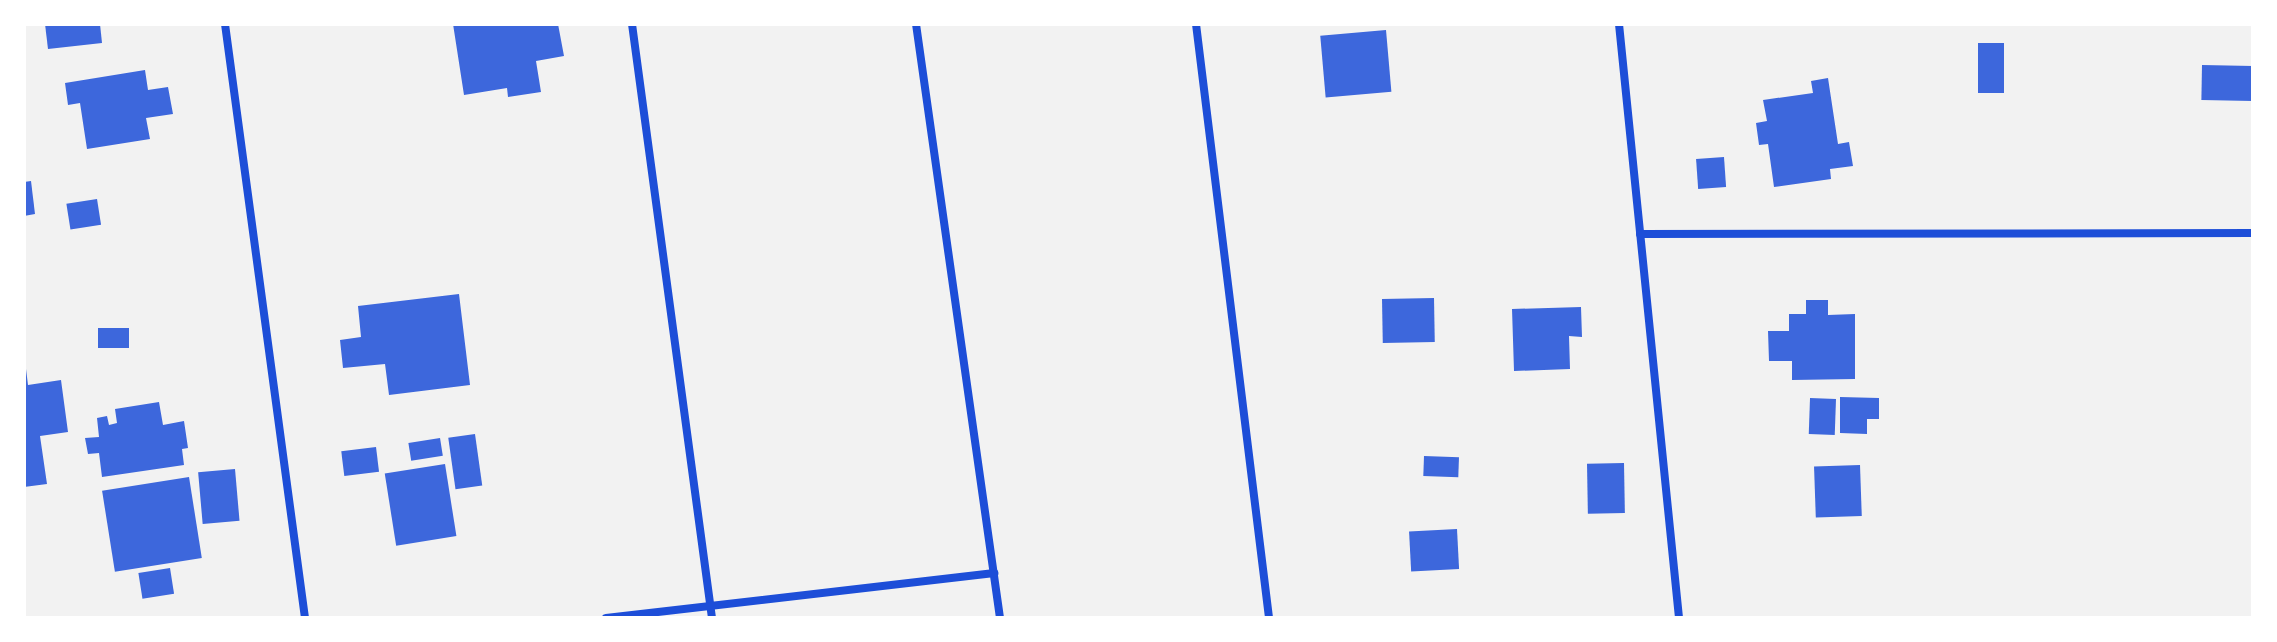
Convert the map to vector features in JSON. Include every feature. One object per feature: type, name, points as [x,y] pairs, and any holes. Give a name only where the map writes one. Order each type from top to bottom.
[{"type":"street","points":[[225,24],[305,618]]},
{"type":"street","points":[[632,24],[712,618]]},
{"type":"street","points":[[916,24],[1000,618]]},
{"type":"street","points":[[1196,24],[1269,618]]},
{"type":"street","points":[[1619,24],[1679,618]]},
{"type":"street","points":[[1640,234],[2253,233]]},
{"type":"street","points":[[606,618],[994,573]]},
{"type":"building","points":[[45,24],[100,24],[102,43],[48,49]]},
{"type":"building","points":[[453,24],[558,24],[564,56],[536,61],[541,92],[508,97],[507,88],[464,95]]},
{"type":"building","points":[[1386,30],[1391,92],[1326,98],[1320,36]]},
{"type":"building","points":[[1978,43],[2004,43],[2004,93],[1978,93]]},
{"type":"building","points":[[2202,65],[2253,66],[2252,101],[2201,100]]},
{"type":"building","points":[[145,70],[148,90],[168,87],[173,114],[146,118],[150,139],[87,149],[80,103],[68,105],[65,83]]},
{"type":"building","points":[[1828,78],[1838,144],[1849,142],[1853,166],[1830,169],[1831,179],[1774,187],[1768,144],[1759,145],[1756,123],[1767,121],[1763,100],[1813,93],[1811,81]]},
{"type":"building","points":[[1724,157],[1726,187],[1698,189],[1696,159]]},
{"type":"building","points":[[31,181],[35,214],[24,216],[24,182]]},
{"type":"building","points":[[97,199],[101,225],[70,230],[66,204]]},
{"type":"building","points":[[459,294],[470,385],[389,395],[385,364],[343,368],[340,340],[361,337],[358,306]]},
{"type":"building","points":[[1434,298],[1435,342],[1383,343],[1382,299]]},
{"type":"building","points":[[1806,300],[1828,300],[1828,315],[1855,314],[1855,379],[1792,380],[1792,361],[1769,361],[1768,331],[1789,331],[1789,314],[1806,314]]},
{"type":"building","points":[[1581,307],[1582,337],[1569,336],[1570,369],[1514,371],[1512,309]]},
{"type":"building","points":[[98,328],[129,328],[129,348],[98,348]]},
{"type":"building","points":[[26,369],[28,385],[61,380],[68,432],[40,436],[47,484],[24,487]]},
{"type":"building","points":[[1840,397],[1879,398],[1879,419],[1867,419],[1867,434],[1840,433]]},
{"type":"building","points":[[1810,398],[1836,399],[1835,435],[1809,434]]},
{"type":"building","points":[[159,402],[163,425],[184,421],[188,448],[182,449],[184,465],[102,477],[99,453],[88,454],[85,438],[99,437],[97,418],[107,416],[109,425],[117,423],[115,409]]},
{"type":"building","points":[[475,434],[482,485],[455,489],[448,438]]},
{"type":"building","points":[[440,438],[443,456],[411,461],[408,443]]},
{"type":"building","points":[[376,447],[379,472],[344,476],[341,451]]},
{"type":"building","points":[[1424,456],[1459,457],[1458,477],[1423,476]]},
{"type":"building","points":[[1624,463],[1625,513],[1588,514],[1587,464]]},
{"type":"building","points":[[445,464],[456,536],[396,546],[385,474]]},
{"type":"building","points":[[1860,465],[1862,516],[1816,518],[1814,467]]},
{"type":"building","points":[[235,469],[240,521],[203,524],[198,472]]},
{"type":"building","points":[[189,477],[202,558],[115,572],[102,491]]},
{"type":"building","points":[[1457,529],[1459,569],[1411,571],[1409,532]]},
{"type":"building","points":[[170,568],[174,594],[142,599],[138,573]]}]
